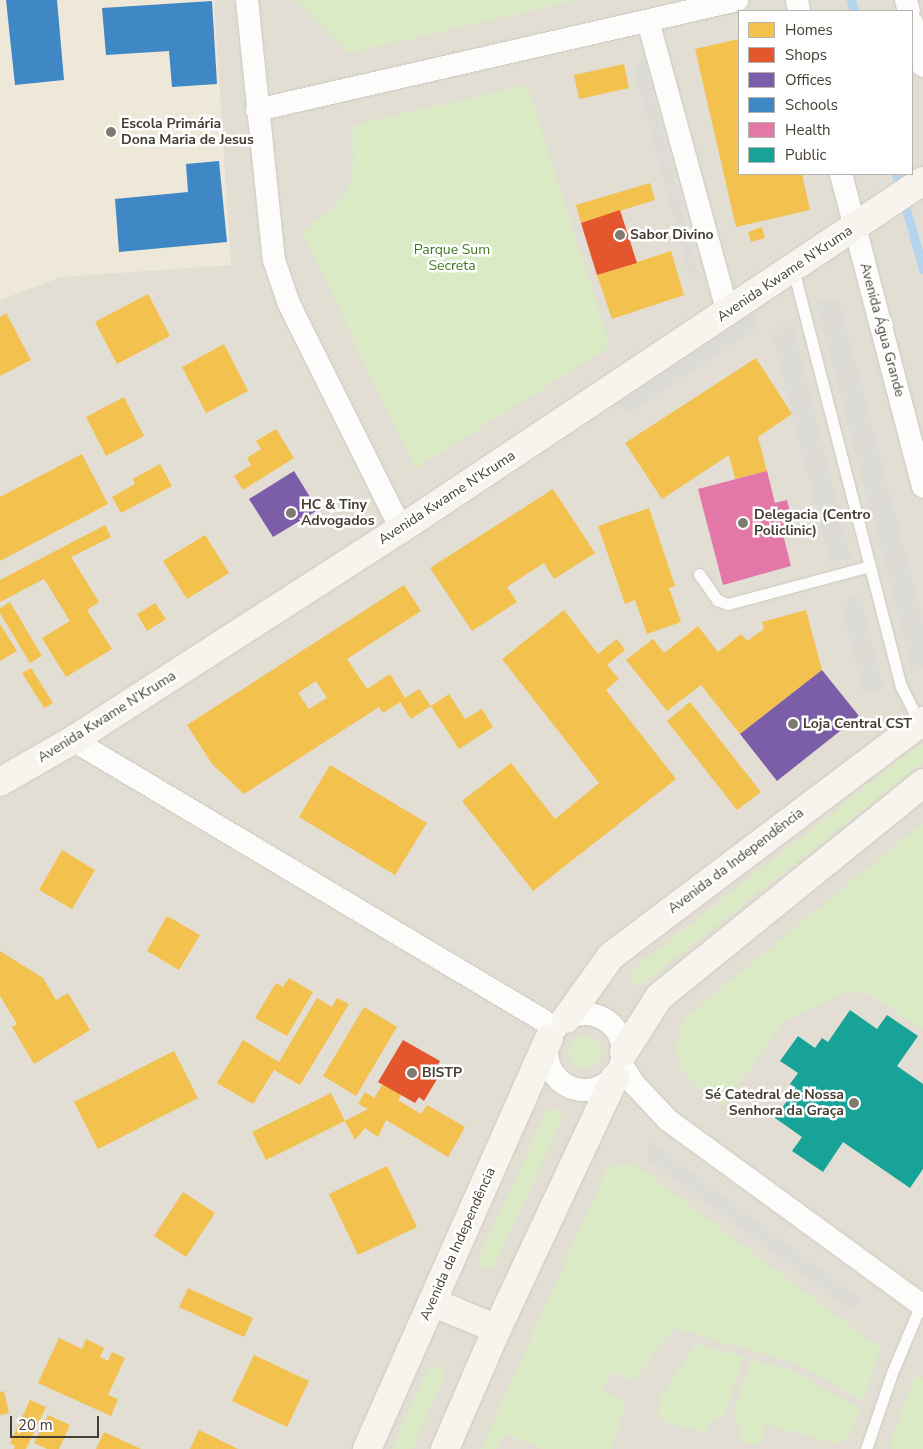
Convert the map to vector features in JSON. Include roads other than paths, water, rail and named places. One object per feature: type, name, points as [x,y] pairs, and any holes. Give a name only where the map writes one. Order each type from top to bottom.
[{"type":"street","points":[[247,0],[274,260],[280,282],[401,529]]},
{"type":"street","points":[[257,110],[738,0]]},
{"type":"street","points":[[648,21],[728,313]]},
{"type":"street","points":[[913,27],[923,66]]},
{"type":"street","name":"Avenida Água Grande","points":[[841,175],[923,486]]},
{"type":"street","name":"Avenida Kwame N’Kruma","points":[[0,782],[73,740],[401,529],[728,313],[854,226],[923,182]]},
{"type":"street","name":"Avenida da Independência","points":[[367,1449],[557,1029],[611,956],[921,721]]},
{"type":"street","points":[[73,740],[557,1029]]},
{"type":"street","points":[[445,1449],[497,1329],[620,1065],[659,997],[923,783]]},
{"type":"street","points":[[620,1065],[592,1090],[566,1086],[549,1066],[557,1029],[579,1014],[605,1019],[618,1033],[620,1065],[634,1084],[668,1120],[922,1305]]},
{"type":"street","points":[[432,1302],[497,1329]]},
{"type":"lane","points":[[792,269],[901,686],[921,721]]},
{"type":"lane","points":[[699,574],[717,600],[728,604],[870,566]]},
{"type":"lane","points":[[866,1449],[892,1373],[922,1305]]},
{"type":"waterway","points":[[851,0],[854,10]]},
{"type":"waterway","points":[[896,175],[923,269]]},
{"type":"place","name":"Escola Primária Dona Maria de Jesus","points":[[111,132]]},
{"type":"place","name":"Sabor Divino","points":[[620,235]]},
{"type":"place","name":"HC & Tiny Advogados","points":[[291,513]]},
{"type":"place","name":"Delegacia (Centro Policlinic)","points":[[743,523]]},
{"type":"place","name":"Loja Central CST","points":[[793,724]]},
{"type":"place","name":"BISTP","points":[[412,1073]]},
{"type":"place","name":"Sé Catedral de Nossa Senhora da Graça","points":[[854,1103]]},
{"type":"park label","name":"Parque Sum Secreta","points":[[452,258]]}]
